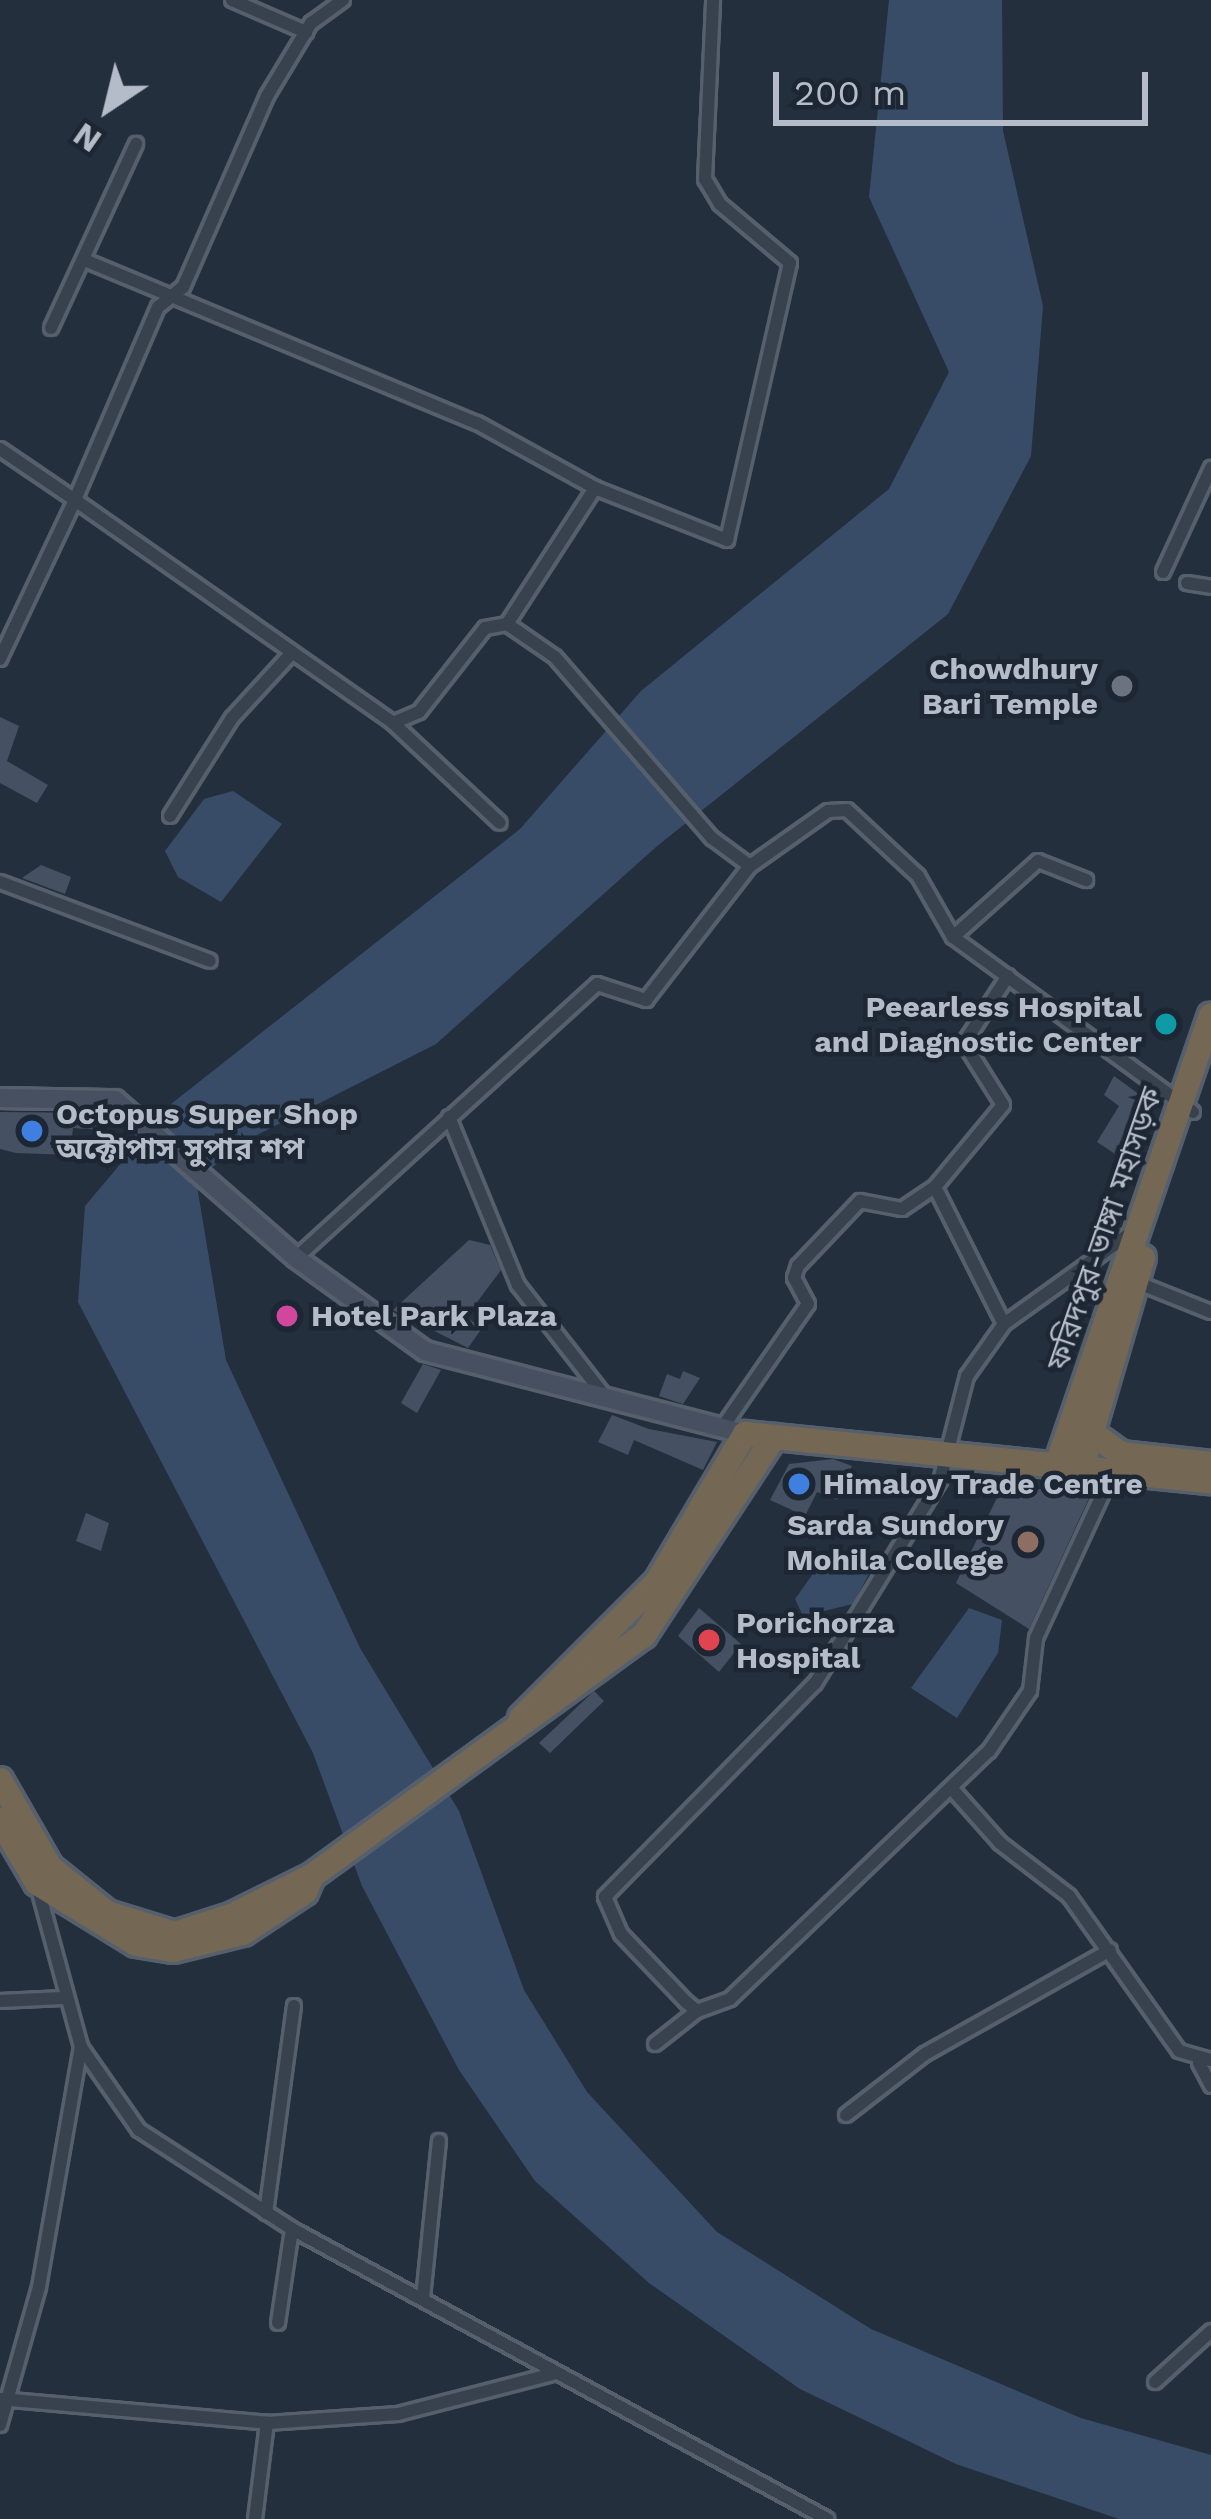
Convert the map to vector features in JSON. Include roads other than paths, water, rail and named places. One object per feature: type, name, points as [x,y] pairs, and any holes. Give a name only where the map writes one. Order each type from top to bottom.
[{"type":"highway","name":"ফরিদপুর-ভাঙ্গা মহাসড়ক","points":[[1114,1319],[1135,1281],[1211,1016]]},
{"type":"highway","name":"ফরিদপুর-ভাঙ্গা মহাসড়ক","points":[[1070,1464],[1136,1230],[1211,1063]]},
{"type":"highway","points":[[946,1453],[1037,1451],[1080,1427],[1121,1454],[1211,1464]]},
{"type":"highway","points":[[0,1820],[44,1875],[99,1928],[173,1950],[243,1933],[305,1892],[320,1869],[521,1718],[657,1582],[733,1431],[1211,1481]]},
{"type":"highway","points":[[521,1718],[548,1710],[644,1635],[774,1437]]},
{"type":"highway","points":[[0,1780],[44,1875]]},
{"type":"main road","points":[[0,1098],[115,1100],[257,1216],[296,1258],[425,1351],[612,1405],[733,1431]]},
{"type":"street","points":[[232,0],[306,32]]},
{"type":"street","points":[[2,650],[75,500],[158,307],[177,296],[306,32],[343,0]]},
{"type":"street","points":[[87,261],[477,423],[596,488],[717,541],[734,534],[790,262],[720,204],[705,178],[713,0]]},
{"type":"street","points":[[51,328],[87,261],[136,144]]},
{"type":"street","points":[[0,449],[288,657],[393,723],[500,823]]},
{"type":"street","points":[[1163,572],[1211,468]]},
{"type":"street","points":[[508,624],[596,488]]},
{"type":"street","points":[[1187,583],[1211,587]]},
{"type":"street","points":[[393,723],[419,712],[484,628],[508,624],[555,657],[712,838],[750,866]]},
{"type":"street","points":[[170,816],[232,718],[288,657]]},
{"type":"street","points":[[296,1258],[597,984],[646,1000],[750,866],[828,811],[848,810],[918,876],[953,937],[1186,1110]]},
{"type":"street","points":[[953,937],[1038,861],[1086,880]]},
{"type":"street","points":[[0,882],[209,962]]},
{"type":"street","points":[[733,1431],[808,1304],[798,1266],[860,1201],[902,1209],[935,1187],[1003,1105],[964,1043],[1008,976]]},
{"type":"street","points":[[449,1117],[518,1285],[612,1405]]},
{"type":"street","points":[[935,1187],[1004,1324]]},
{"type":"street","points":[[697,2011],[622,1934],[605,1897],[815,1683],[927,1508],[967,1376],[1004,1324],[1136,1230]]},
{"type":"street","points":[[1135,1281],[1211,1312]]},
{"type":"street","points":[[655,2044],[697,2011],[730,1999],[952,1790],[1023,1705],[1036,1638],[1113,1472]]},
{"type":"street","points":[[952,1790],[1069,1896],[1179,2051],[1205,2062],[1211,2086]]},
{"type":"street","points":[[44,1875],[63,1998],[81,2047],[139,2130],[292,2229],[827,2519]]},
{"type":"street","points":[[846,2115],[926,2054],[1110,1950]]},
{"type":"street","points":[[0,2001],[63,1998]]},
{"type":"street","points":[[266,2213],[294,2006]]},
{"type":"street","points":[[0,2425],[81,2047]]},
{"type":"street","points":[[423,2298],[440,2141]]},
{"type":"street","points":[[278,2323],[292,2229]]},
{"type":"street","points":[[1155,2382],[1211,2331]]},
{"type":"street","points":[[5,2399],[267,2423],[398,2414],[553,2374]]},
{"type":"street","points":[[255,2519],[267,2423]]},
{"type":"water","points":[[889,0],[1002,0],[1003,131],[1043,306],[1031,456],[948,614],[656,847],[436,1044],[247,1140],[196,1180],[226,1360],[360,1648],[459,1811],[524,1990],[587,2092],[717,2232],[871,2329],[1081,2418],[1211,2455],[1211,2519],[1119,2519],[956,2464],[800,2389],[649,2283],[535,2181],[459,2070],[362,1886],[313,1753],[78,1302],[85,1206],[171,1104],[520,829],[641,691],[889,489],[949,372],[869,197]]},
{"type":"water","points":[[233,791],[282,824],[221,902],[178,877],[165,851],[204,799]]},
{"type":"water","points":[[849,1553],[870,1572],[853,1604],[803,1616],[795,1599],[817,1568]]},
{"type":"water","points":[[969,1608],[1002,1620],[998,1653],[957,1718],[911,1688]]},
{"type":"place","name":"Chowdhury Bari Temple","points":[[1122,686]]},
{"type":"place","name":"Peearless Hospital and Diagnostic Center","points":[[1166,1024]]},
{"type":"place","name":"Octopus Super Shop অক্টোপাস সুপার শপ","points":[[32,1131]]},
{"type":"place","name":"Hotel Park Plaza","points":[[287,1316]]},
{"type":"place","name":"Himaloy Trade Centre","points":[[799,1484]]},
{"type":"place","name":"Sarda Sundory Mohila College","points":[[1028,1542]]},
{"type":"place","name":"Porichorza Hospital","points":[[709,1640]]}]
